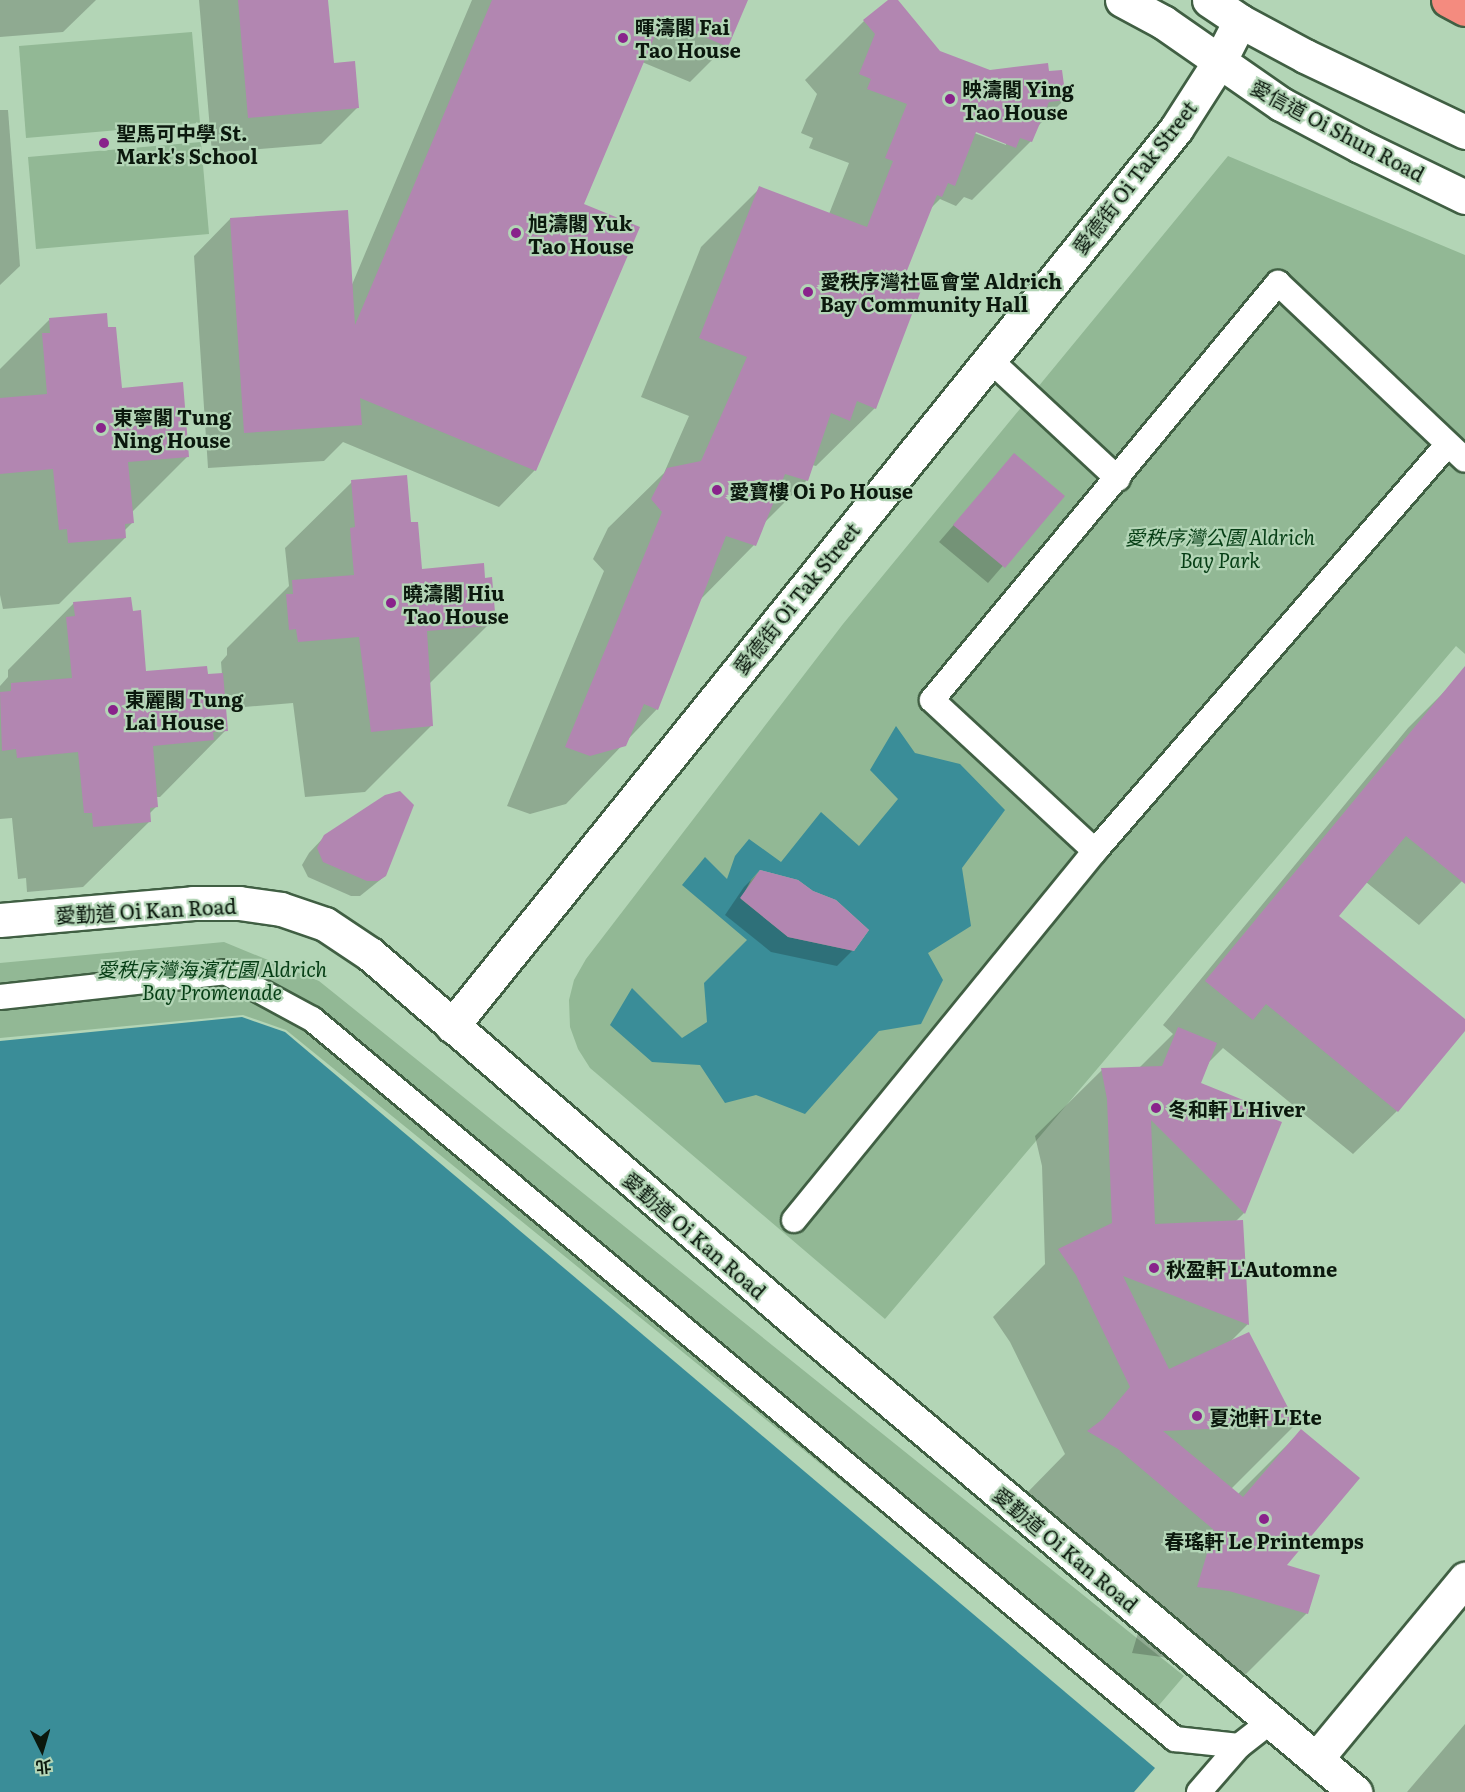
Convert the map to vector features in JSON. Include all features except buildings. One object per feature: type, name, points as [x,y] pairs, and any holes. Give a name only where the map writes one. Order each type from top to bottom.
[{"type":"highway","points":[[1448,0],[1465,9]]},
{"type":"street","name":"愛信道 Oi Shun Road","points":[[1122,0],[1163,22],[1290,109],[1465,196]]},
{"type":"street","points":[[1209,0],[1240,21],[1410,108],[1465,132]]},
{"type":"street","name":"愛德街 Oi Tak Street","points":[[452,1026],[1176,129],[1219,62],[1240,21]]},
{"type":"street","points":[[794,1220],[1095,851],[1456,453],[1278,283],[1118,479],[932,700],[1095,851]]},
{"type":"street","points":[[989,359],[1118,479]]},
{"type":"street","name":"愛勤道 Oi Kan Road","points":[[0,920],[193,903],[239,903],[281,909],[325,924],[369,954],[806,1330],[1356,1792]]},
{"type":"street","points":[[0,997],[225,972],[312,1019],[1175,1739],[1239,1746]]},
{"type":"street","points":[[1316,1759],[1465,1579]]},
{"type":"street","points":[[1199,1792],[1239,1746],[1271,1720]]},
{"type":"green space","points":[[192,32],[200,123],[26,138],[19,46]]},
{"type":"green space","points":[[201,142],[209,234],[36,249],[28,157]]},
{"type":"green space","name":"愛秩序灣公園 Aldrich Bay Park","points":[[1228,156],[1465,255],[1465,654],[1456,646],[885,1319],[590,1068],[578,1049],[570,1027],[569,1000],[574,980],[586,959],[843,624]]},
{"type":"green space","name":"愛秩序灣海濱花園 Aldrich Bay Promenade","points":[[224,942],[319,981],[1184,1676],[1142,1725],[286,1030],[243,1015],[0,1038],[0,963]]},
{"type":"water","points":[[896,726],[915,753],[960,764],[1005,810],[962,868],[971,926],[928,953],[943,980],[921,1024],[879,1031],[805,1114],[756,1095],[725,1103],[700,1065],[652,1062],[610,1025],[632,988],[682,1038],[707,1022],[704,983],[747,940],[682,885],[705,857],[727,879],[735,856],[749,839],[781,862],[821,812],[859,846],[898,799],[870,770]],"holes":[[[760,870],[798,880],[813,891],[836,900],[869,930],[854,951],[788,937],[741,899],[751,880]]]},
{"type":"water","points":[[242,1017],[285,1032],[1155,1768],[1134,1792],[0,1792],[0,1041]]},
{"type":"place","name":"暉濤閣 Fai Tao House","points":[[623,38]]},
{"type":"place","name":"映濤閣 Ying Tao House","points":[[950,99]]},
{"type":"place","name":"聖馬可中學 St. Mark's School","points":[[104,143]]},
{"type":"place","name":"旭濤閣 Yuk Tao House","points":[[516,233]]},
{"type":"place","name":"愛秩序灣社區會堂 Aldrich Bay Community Hall","points":[[808,292]]},
{"type":"place","name":"東寧閣 Tung Ning House","points":[[101,428]]},
{"type":"place","name":"愛寶樓 Oi Po House","points":[[717,490]]},
{"type":"place","name":"曉濤閣 Hiu Tao House","points":[[391,603]]},
{"type":"place","name":"東麗閣 Tung Lai House","points":[[113,710]]},
{"type":"place","name":"冬和軒 L'Hiver","points":[[1156,1108]]},
{"type":"place","name":"秋盈軒 L'Automne","points":[[1154,1268]]},
{"type":"place","name":"夏池軒 L'Ete","points":[[1197,1416]]},
{"type":"place","name":"春瑤軒 Le Printemps","points":[[1264,1519]]}]
